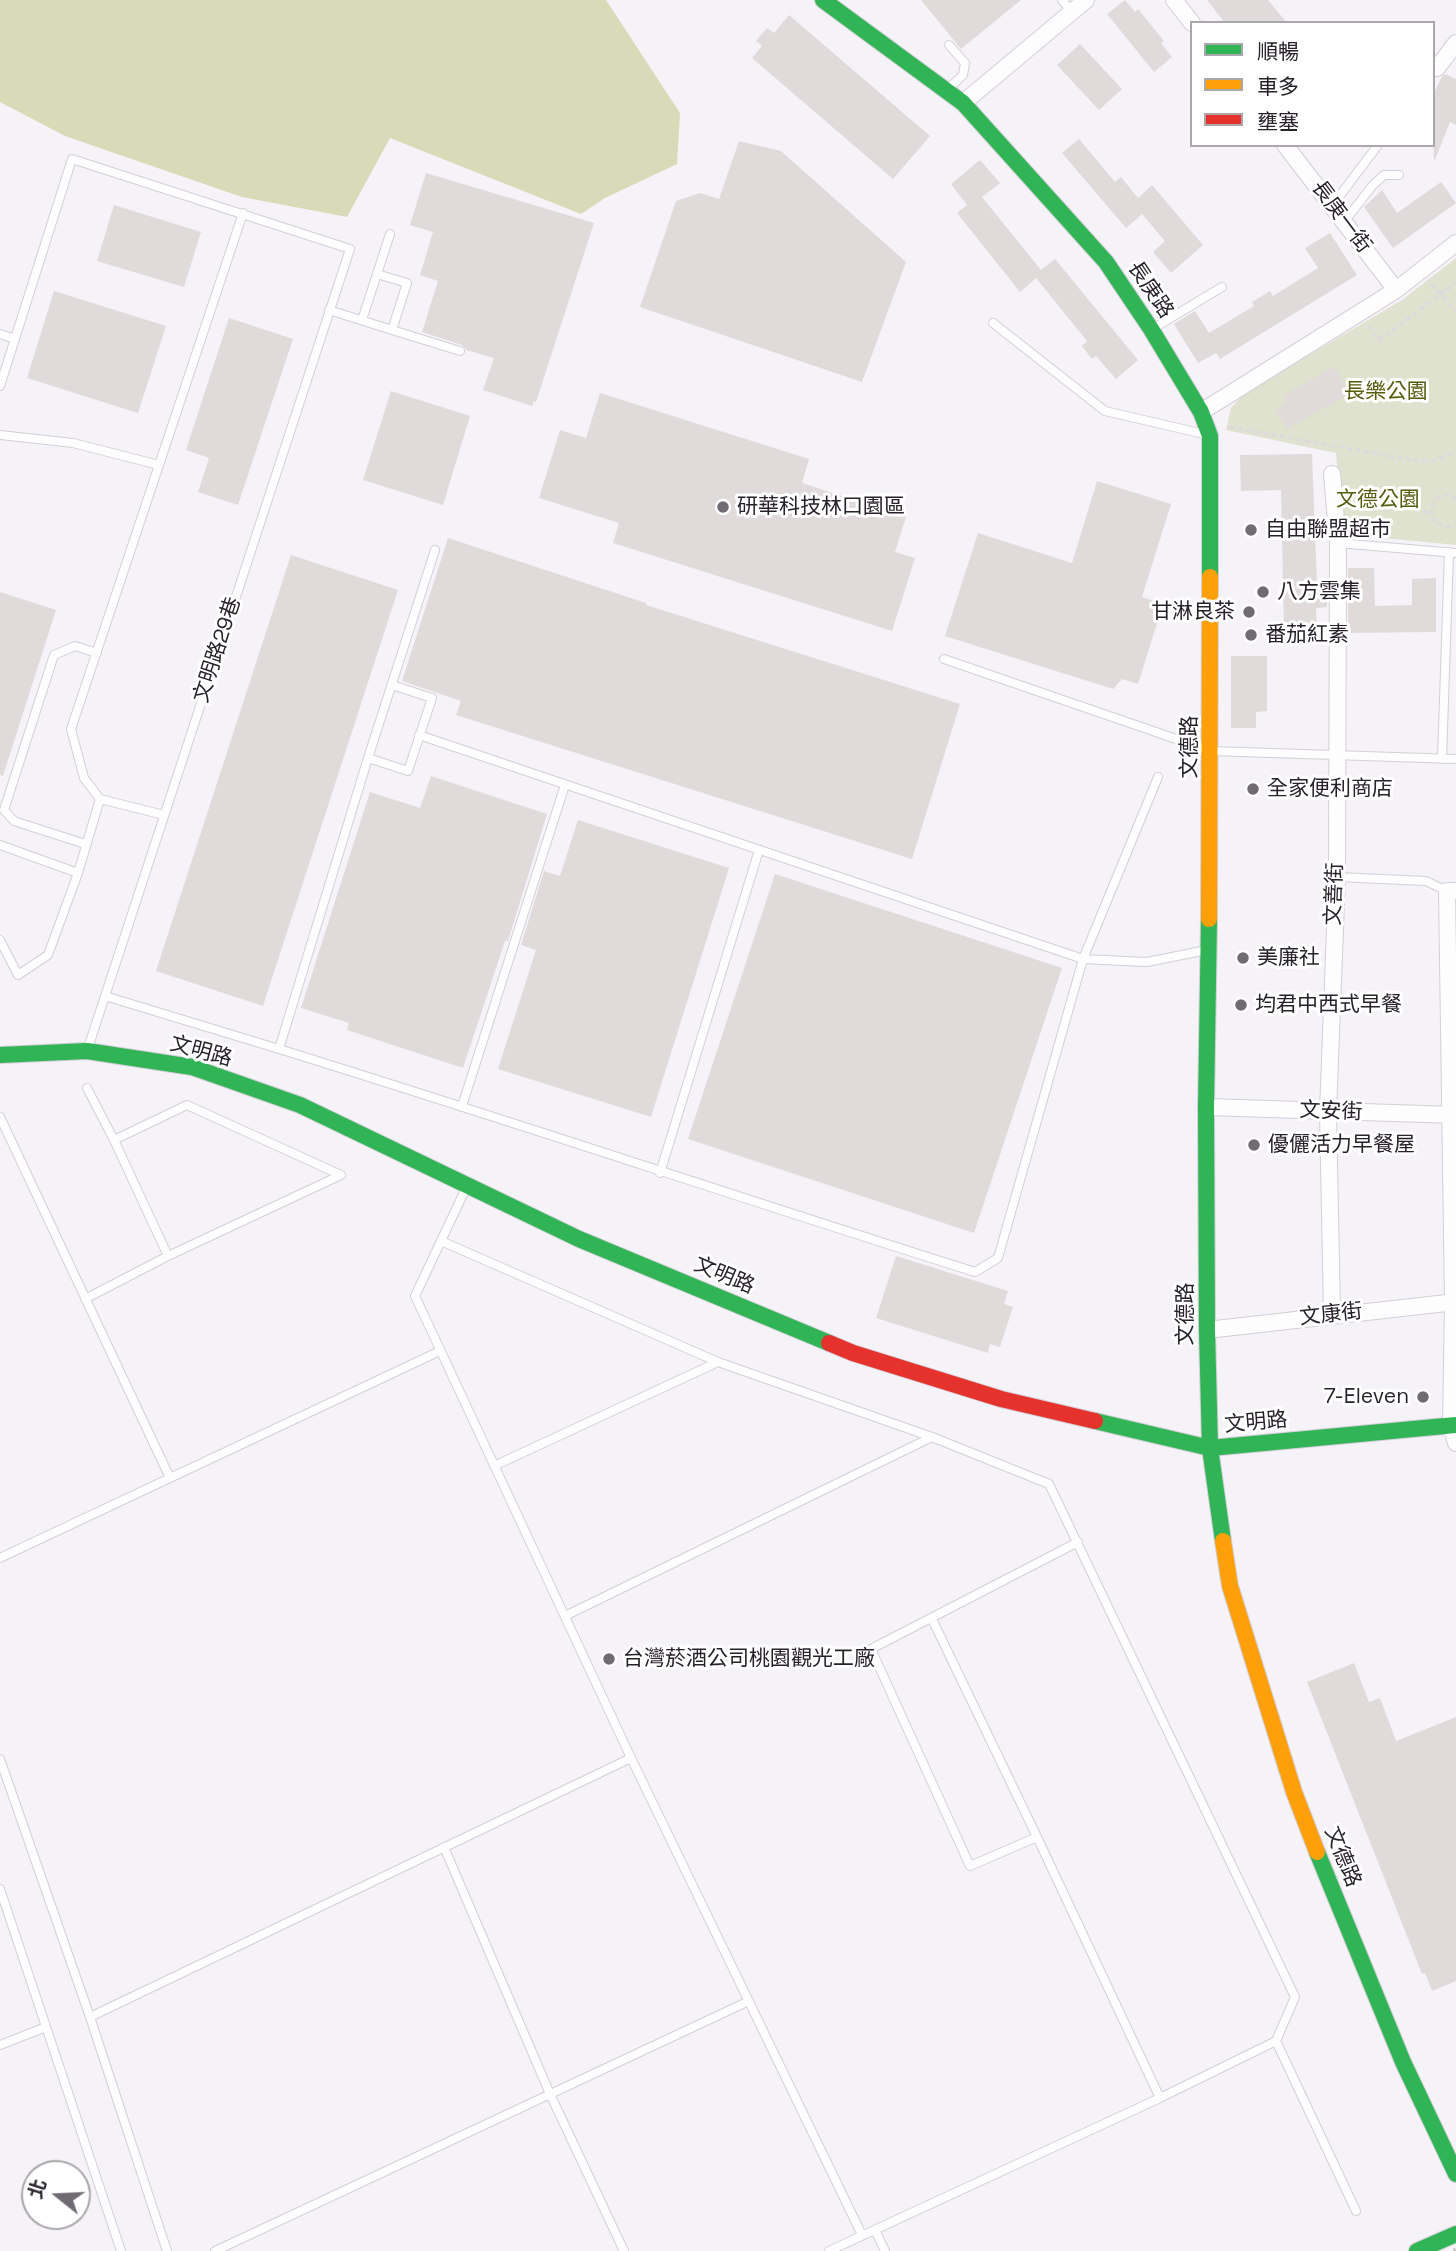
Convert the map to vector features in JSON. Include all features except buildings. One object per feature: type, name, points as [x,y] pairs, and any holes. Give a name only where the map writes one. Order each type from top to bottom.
[{"type":"street","name":"長庚路","points":[[822,0],[963,103],[1106,262],[1151,329],[1201,412]]},
{"type":"street","points":[[963,103],[1067,6],[1086,0]]},
{"type":"street","points":[[1174,0],[1190,21]]},
{"type":"street","points":[[1435,70],[1456,43]]},
{"type":"street","name":"長庚一街","points":[[1287,147],[1396,290]]},
{"type":"street","points":[[1201,412],[1396,290],[1456,243]]},
{"type":"street","name":"文德路","points":[[1201,412],[1210,436],[1210,950],[1206,1108],[1210,1448],[1230,1586],[1294,1791],[1321,1864],[1403,2062],[1456,2174]]},
{"type":"street","name":"文善街","points":[[1332,474],[1338,543],[1337,877],[1328,1112],[1332,1314]]},
{"type":"street","points":[[1452,891],[1455,1302],[1453,1425],[1456,1443]]},
{"type":"street","name":"文明路","points":[[0,1055],[87,1051],[192,1067],[300,1105],[579,1239],[853,1353],[1001,1399],[1210,1448],[1453,1425]]},
{"type":"street","name":"文安街","points":[[1206,1108],[1453,1115]]},
{"type":"street","name":"文康街","points":[[1207,1330],[1455,1302]]},
{"type":"street","points":[[1417,2251],[1456,2234]]},
{"type":"lane","points":[[947,90],[963,75],[965,63],[949,45]]},
{"type":"lane","points":[[1332,206],[1376,147]]},
{"type":"lane","points":[[0,386],[72,159],[243,214],[71,729],[84,778],[100,799],[164,816]]},
{"type":"lane","points":[[1344,222],[1384,175],[1399,176]]},
{"type":"lane","name":"文明路29巷","points":[[87,1051],[350,248],[243,214]]},
{"type":"lane","points":[[362,320],[390,234]]},
{"type":"lane","points":[[377,274],[407,283],[392,330]]},
{"type":"lane","points":[[1151,329],[1222,288]]},
{"type":"lane","points":[[330,310],[460,351]]},
{"type":"lane","points":[[993,323],[1105,411],[1210,436]]},
{"type":"lane","points":[[0,334],[15,339]]},
{"type":"lane","points":[[0,435],[73,443],[159,465]]},
{"type":"lane","points":[[1338,543],[1453,553],[1442,759]]},
{"type":"lane","points":[[279,1049],[435,550]]},
{"type":"lane","points":[[85,844],[14,821],[4,810],[54,655],[75,646],[97,653]]},
{"type":"lane","points":[[944,660],[1211,751],[1456,760]]},
{"type":"lane","points":[[368,758],[408,771],[432,698],[392,685]]},
{"type":"lane","points":[[419,735],[1083,959],[1147,962],[1210,950]]},
{"type":"lane","points":[[105,996],[462,1106],[660,1173],[975,1272],[998,1258],[1083,959],[1158,777]]},
{"type":"lane","points":[[462,1106],[565,785]]},
{"type":"lane","points":[[0,940],[18,975],[48,955],[78,873],[100,799]]},
{"type":"lane","points":[[0,845],[78,873]]},
{"type":"lane","points":[[660,1173],[759,850]]},
{"type":"lane","points":[[1337,877],[1426,881],[1452,891]]},
{"type":"lane","points":[[87,1088],[168,1256]]},
{"type":"lane","points":[[85,1299],[168,1256],[341,1175],[187,1105],[114,1140]]},
{"type":"lane","points":[[0,1116],[170,1478]]},
{"type":"lane","points":[[467,1185],[415,1296],[631,1758],[862,2235]]},
{"type":"lane","points":[[441,1241],[718,1362],[932,1437],[1049,1483],[1295,1997],[1276,2040],[1160,2098],[862,2235],[840,2249],[829,2251]]},
{"type":"lane","points":[[0,1558],[440,1351]]},
{"type":"lane","points":[[494,1466],[718,1362]]},
{"type":"lane","points":[[565,1616],[932,1437]]},
{"type":"lane","points":[[1037,1837],[970,1866],[871,1649],[1078,1542]]},
{"type":"lane","points":[[932,1619],[1160,2098]]},
{"type":"lane","points":[[90,2017],[631,1758]]},
{"type":"lane","points":[[0,1759],[90,2017],[167,2251]]},
{"type":"lane","points":[[444,1847],[550,2094],[624,2251]]},
{"type":"lane","points":[[0,1889],[121,2251]]},
{"type":"lane","points":[[215,2251],[749,2001]]},
{"type":"lane","points":[[0,2045],[46,2027]]},
{"type":"lane","points":[[1276,2040],[1356,2211]]},
{"type":"lane","points":[[875,2230],[885,2251]]},
{"type":"path","points":[[1369,326],[1379,340],[1456,283]]},
{"type":"path","points":[[1432,284],[1456,311]]},
{"type":"path","points":[[1230,427],[1418,461],[1433,461],[1456,451]]},
{"type":"path","points":[[1334,491],[1356,491],[1384,498],[1404,491],[1410,492],[1418,499],[1423,512],[1430,514],[1440,526],[1456,524]]},
{"type":"path","points":[[1430,514],[1432,504],[1438,497],[1448,495],[1456,498]]},
{"type":"green space","points":[[0,0],[606,0],[680,113],[677,164],[605,198],[581,214],[390,138],[347,217],[242,197],[65,136],[0,102]]},
{"type":"green space","name":"長樂公園","points":[[1456,258],[1456,545],[1343,534],[1336,453],[1226,430],[1231,408],[1245,393],[1402,300]]},
{"type":"traffic: fast","points":[[823,0],[963,103],[1106,262],[1151,329],[1201,412],[1210,436],[1210,577]]},
{"type":"traffic: fast","points":[[1209,919],[1207,1330],[1210,1448],[1223,1541]]},
{"type":"traffic: fast","points":[[0,1055],[87,1051],[192,1067],[300,1105],[579,1239],[829,1343]]},
{"type":"traffic: fast","points":[[1095,1421],[1210,1448],[1456,1425]]},
{"type":"traffic: fast","points":[[1317,1852],[1403,2062],[1456,2174]]},
{"type":"traffic: fast","points":[[1417,2251],[1456,2234]]},
{"type":"traffic: slow","points":[[1209,919],[1210,577]]},
{"type":"traffic: slow","points":[[1223,1541],[1230,1586],[1294,1792],[1317,1852]]},
{"type":"traffic: jam","points":[[829,1343],[1001,1399],[1095,1421]]},
{"type":"place","name":"研華科技林口園區","points":[[723,507]]},
{"type":"place","name":"自由聯盟超市","points":[[1251,530]]},
{"type":"place","name":"八方雲集","points":[[1263,592]]},
{"type":"place","name":"甘淋良茶","points":[[1249,612]]},
{"type":"place","name":"番茄紅素","points":[[1251,635]]},
{"type":"place","name":"全家便利商店","points":[[1253,789]]},
{"type":"place","name":"美廉社","points":[[1243,958]]},
{"type":"place","name":"均君中西式早餐","points":[[1241,1005]]},
{"type":"place","name":"優儷活力早餐屋","points":[[1254,1145]]},
{"type":"place","name":"7-Eleven","points":[[1423,1397]]},
{"type":"place","name":"台灣菸酒公司桃園觀光工廠","points":[[609,1659]]},
{"type":"park label","name":"文德公園","points":[[1378,500]]}]
